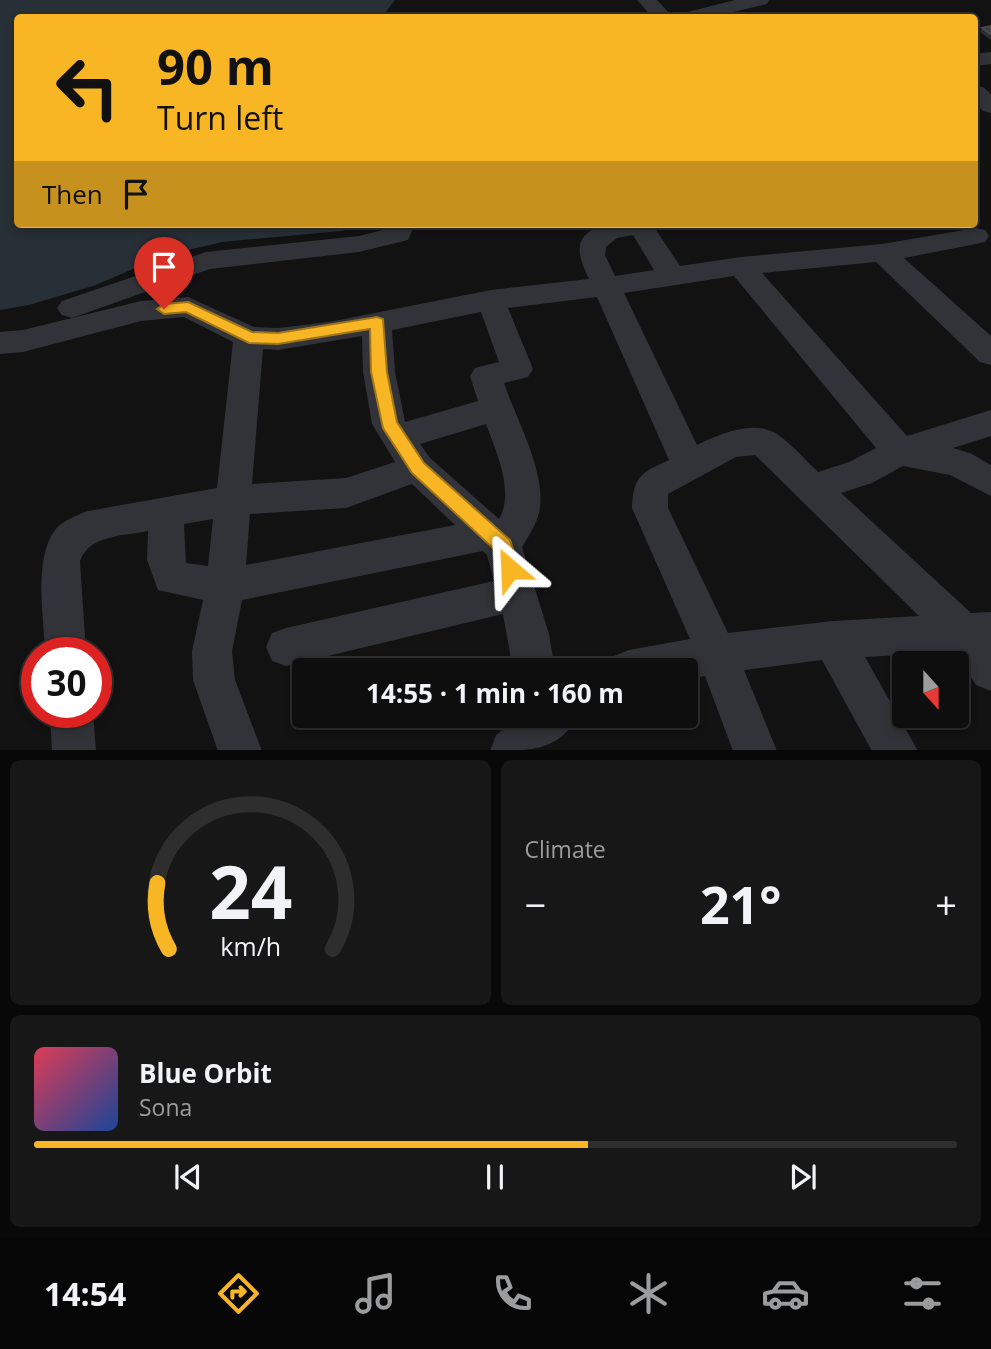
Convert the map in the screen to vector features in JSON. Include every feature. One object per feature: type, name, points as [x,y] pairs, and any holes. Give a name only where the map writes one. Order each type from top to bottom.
[{"type":"street","points":[[646,0],[660,14]]},
{"type":"street","points":[[698,14],[760,0]]},
{"type":"street","points":[[978,99],[987,120]]},
{"type":"street","points":[[0,326],[90,303],[206,261],[359,244],[390,238],[399,234],[401,228]]},
{"type":"street","points":[[621,228],[595,239],[590,246],[591,255],[660,398],[689,466]]},
{"type":"street","points":[[641,228],[672,276]]},
{"type":"street","points":[[0,343],[23,341],[141,311],[188,307],[249,337],[278,339],[491,300],[606,287],[741,266],[882,253],[975,234]]},
{"type":"street","points":[[882,253],[989,349]]},
{"type":"street","points":[[741,266],[900,452],[958,463],[991,482]]},
{"type":"street","points":[[166,513],[166,560],[172,578],[225,586],[497,540],[522,512],[523,486],[486,376],[517,369],[491,300]]},
{"type":"street","points":[[377,322],[379,372],[389,424],[418,468],[497,540],[517,593],[531,658]]},
{"type":"street","points":[[240,750],[214,680],[212,650],[225,586],[249,337]]},
{"type":"street","points":[[398,437],[495,409]]},
{"type":"street","points":[[810,489],[860,473],[900,452],[991,423]]},
{"type":"street","points":[[755,750],[717,653],[650,508],[650,489],[661,479],[731,443],[747,439],[764,443],[810,489],[979,633],[991,671]]},
{"type":"street","points":[[65,637],[61,561],[69,540],[88,527],[233,500],[346,493],[418,468]]},
{"type":"street","points":[[286,647],[517,593]]},
{"type":"street","points":[[691,658],[833,640],[905,634],[979,633]]},
{"type":"street","points":[[833,640],[895,750]]},
{"type":"street","points":[[72,728],[74,750]]},
{"type":"street","points":[[511,750],[518,728]]},
{"type":"street","points":[[512,750],[541,728]]},
{"type":"shaded area","points":[[0,0],[395,0],[384,14],[14,14],[14,228],[353,228],[222,242],[163,256],[96,285],[29,305],[0,310]]},
{"type":"building","points":[[991,26],[991,34],[982,28]]},
{"type":"route","points":[[164,309],[188,307],[249,337],[278,339],[377,322],[379,372],[389,424],[418,468],[503,546],[510,569]]}]
